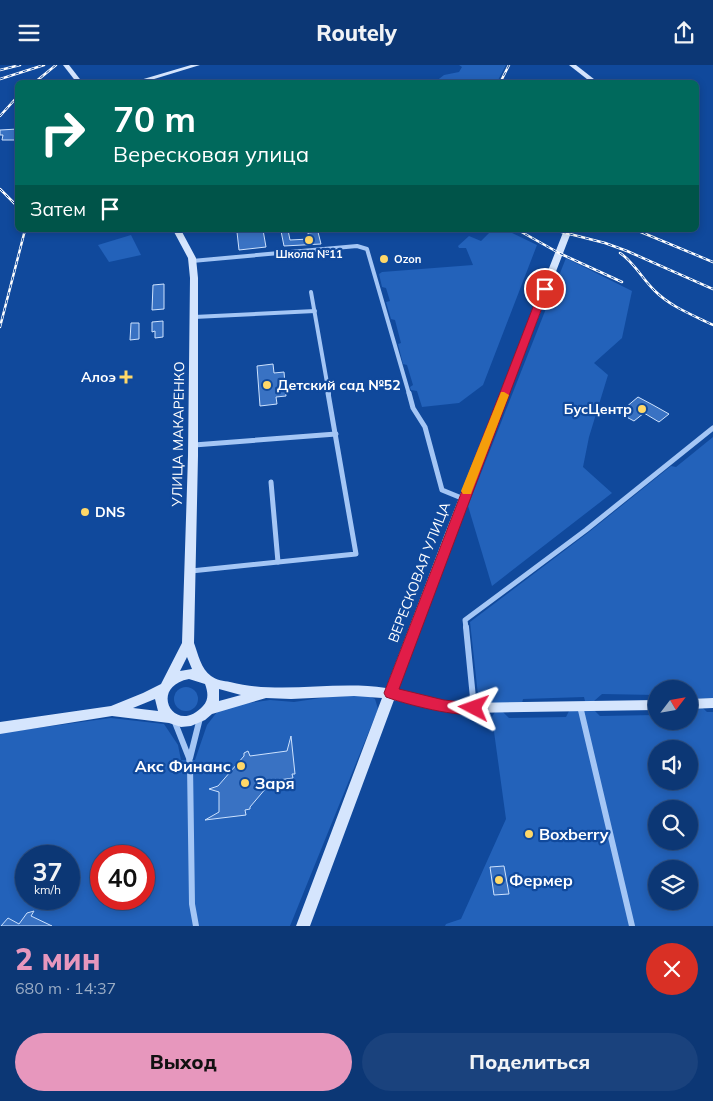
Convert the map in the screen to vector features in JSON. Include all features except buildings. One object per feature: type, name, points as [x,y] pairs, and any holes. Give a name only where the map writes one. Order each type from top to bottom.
[{"type":"street","points":[[66,65],[78,80]]},
{"type":"street","points":[[144,80],[197,65]]},
{"type":"street","points":[[572,65],[592,80]]},
{"type":"street","name":"УЛИЦА МАКАРЕНКО","points":[[178,232],[192,261],[194,317],[188,643],[196,666],[208,680]]},
{"type":"street","name":"ВЕРЕСКОВАЯ УЛИЦА","points":[[303,926],[390,693],[567,232]]},
{"type":"street","points":[[192,261],[357,246],[367,249],[412,408],[424,427],[442,490],[464,499]]},
{"type":"street","points":[[190,571],[356,555],[312,292]]},
{"type":"street","points":[[194,317],[315,311]]},
{"type":"street","points":[[474,708],[465,621],[586,530],[713,428]]},
{"type":"street","points":[[193,445],[336,434]]},
{"type":"street","points":[[271,483],[278,562]]},
{"type":"street","name":"УЛИЦА МАКАРЕНКО","points":[[165,688],[188,643]]},
{"type":"street","points":[[0,728],[111,711],[165,688],[174,679],[187,675],[200,676],[208,680],[264,693],[366,691],[390,693],[444,706],[474,708],[648,705]]},
{"type":"street","points":[[196,926],[192,904],[189,758],[204,713],[214,695],[208,680]]},
{"type":"street","points":[[165,688],[161,699],[162,707],[173,719],[189,758]]},
{"type":"street","points":[[111,711],[185,721],[264,693]]},
{"type":"street","points":[[698,704],[713,703]]},
{"type":"street","points":[[580,706],[632,926]]},
{"type":"shaded area","points":[[459,65],[506,65],[498,80],[438,80],[444,75],[459,72],[462,67]]},
{"type":"shaded area","points":[[490,232],[510,232],[537,245],[483,385],[459,403],[422,407],[417,391],[411,390],[410,387],[413,385],[407,365],[403,364],[398,344],[401,343],[395,320],[391,319],[386,302],[390,301],[386,288],[382,287],[379,274],[382,272],[473,265],[466,248],[459,248],[458,246],[469,236],[481,241]]},
{"type":"shaded area","points":[[131,235],[141,255],[109,262],[98,245]]},
{"type":"shaded area","points":[[566,258],[632,291],[622,338],[594,363],[608,375],[589,437],[583,467],[612,493],[492,586],[468,506]]},
{"type":"shaded area","points":[[713,437],[713,698],[698,699],[698,680],[648,680],[648,695],[602,694],[594,701],[585,701],[584,697],[523,699],[522,703],[491,704],[481,699],[478,695],[470,622],[589,532],[671,466],[676,467]]},
{"type":"shaded area","points":[[186,687],[194,691],[198,699],[194,707],[186,711],[178,707],[174,699],[178,691]]},
{"type":"shaded area","points":[[366,695],[375,699],[378,709],[290,926],[0,926],[0,733],[111,718],[164,724],[178,745],[181,760],[195,760],[207,725],[217,712],[241,704],[270,700],[294,702],[327,697]]},
{"type":"shaded area","points":[[698,707],[702,707],[707,712],[713,712],[713,926],[445,926],[461,919],[506,819],[492,717],[495,712],[503,712],[509,718],[566,717],[569,711],[595,711],[600,716],[648,715],[648,730],[698,730]]},
{"type":"railway","points":[[0,70],[20,65]]},
{"type":"railway","points":[[0,79],[44,65]]},
{"type":"railway","points":[[38,80],[56,65]]},
{"type":"railway","points":[[502,80],[509,65]]},
{"type":"railway","points":[[0,116],[15,99]]},
{"type":"railway","points":[[0,189],[15,204]]},
{"type":"railway","points":[[0,327],[24,232]]},
{"type":"railway","points":[[522,232],[559,253],[622,282]]},
{"type":"railway","points":[[562,232],[605,243],[627,251],[713,289]]},
{"type":"railway","points":[[641,232],[713,262]]},
{"type":"railway","points":[[620,253],[630,261],[661,297],[713,325]]},
{"type":"slow traffic","points":[[467,491],[504,395]]},
{"type":"place","name":"Школа №11","points":[[309,240]]},
{"type":"place","name":"Ozon","points":[[384,259]]},
{"type":"place","name":"Алоэ","points":[[126,377]]},
{"type":"place","name":"Детский сад №52","points":[[267,385]]},
{"type":"place","name":"БусЦентр","points":[[642,409]]},
{"type":"place","name":"DNS","points":[[85,512]]},
{"type":"place","name":"Акс Финанс","points":[[241,766]]},
{"type":"place","name":"Заря","points":[[245,783]]},
{"type":"place","name":"Boxberry","points":[[529,834]]},
{"type":"place","name":"Фермер","points":[[499,880]]},
{"type":"route","points":[[474,708],[444,706],[390,693],[545,289]]}]
